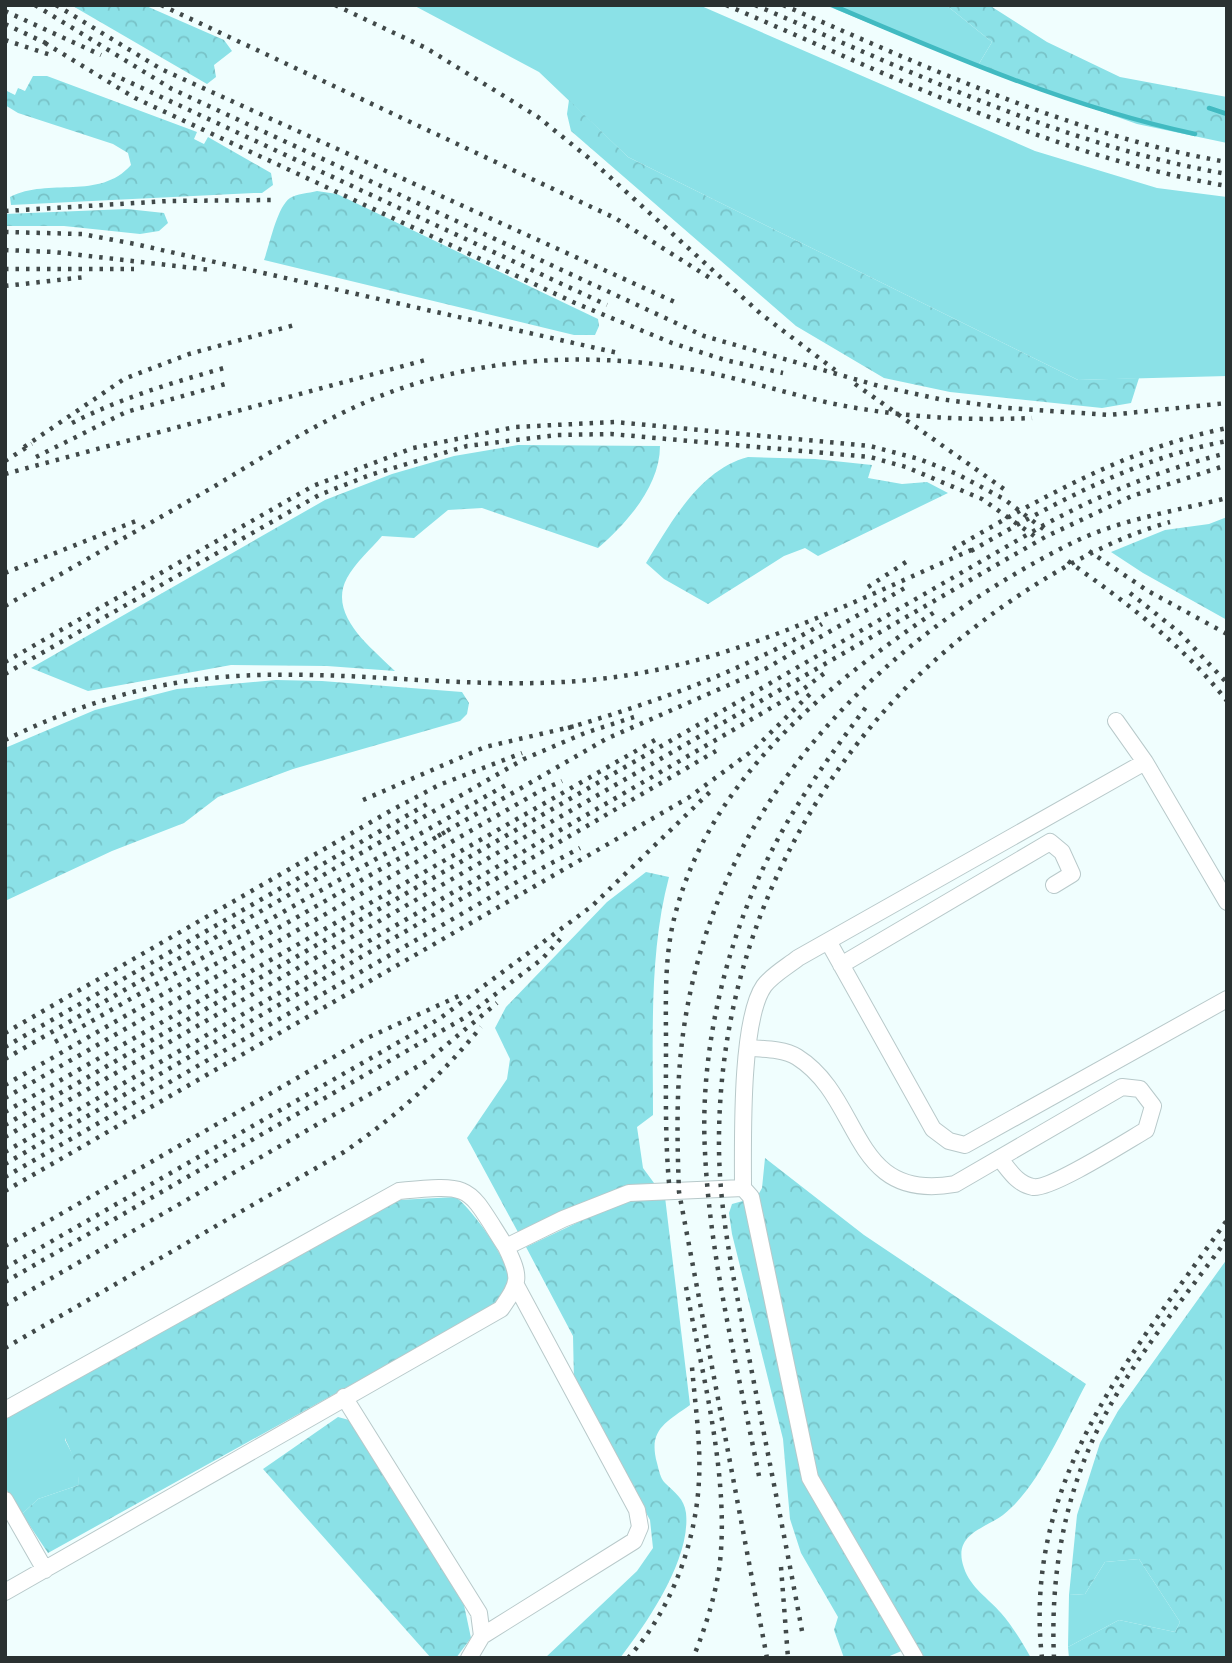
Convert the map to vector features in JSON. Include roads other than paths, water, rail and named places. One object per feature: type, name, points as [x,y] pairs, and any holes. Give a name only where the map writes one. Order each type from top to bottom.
[{"type":"lane","points":[[1116,721],[1145,762],[1227,902]]},
{"type":"lane","points":[[915,1658],[810,1478],[751,1197],[743,1188],[742,1100],[754,1009],[765,985],[798,958],[1145,762]]},
{"type":"lane","points":[[841,965],[1050,842],[1062,852],[1072,874],[1054,885]]},
{"type":"lane","points":[[828,941],[933,1129],[949,1141],[965,1145],[1227,999]]},
{"type":"lane","points":[[750,1048],[795,1055],[813,1070],[830,1090],[880,1170],[898,1180],[934,1187],[955,1184],[1122,1087],[1140,1089],[1153,1106],[1146,1130],[1059,1180],[1035,1188],[1018,1182],[1000,1159]]},
{"type":"lane","points":[[5,1410],[399,1191],[449,1187],[472,1194],[518,1270],[517,1287],[637,1510],[640,1527],[634,1541],[482,1636],[469,1658]]},
{"type":"lane","points":[[506,1247],[563,1219],[629,1194],[743,1188]]},
{"type":"lane","points":[[5,1592],[500,1310],[517,1287]]},
{"type":"lane","points":[[344,1397],[479,1613],[482,1636]]},
{"type":"lane","points":[[5,1500],[45,1570]]},
{"type":"waterway","points":[[832,5],[1056,95],[1148,123],[1195,134]]},
{"type":"waterway","points":[[1209,108],[1227,114]]},
{"type":"railway","points":[[35,5],[172,89],[704,336],[879,386],[939,399],[1008,408],[1109,415],[1227,403]]},
{"type":"railway","points":[[56,5],[161,69],[677,303]]},
{"type":"railway","points":[[161,5],[615,218],[710,278]]},
{"type":"railway","points":[[335,5],[426,48],[538,117],[590,159],[761,314],[835,370]]},
{"type":"railway","points":[[726,5],[910,85],[1034,134],[1097,155],[1227,186]]},
{"type":"railway","points":[[755,5],[928,79],[1045,125],[1165,161],[1227,174]]},
{"type":"railway","points":[[783,5],[946,75],[1056,117],[1112,135],[1227,162]]},
{"type":"railway","points":[[5,11],[101,55]]},
{"type":"railway","points":[[5,24],[52,46]]},
{"type":"railway","points":[[5,40],[54,56]]},
{"type":"railway","points":[[45,43],[135,98],[575,303],[672,343],[725,360],[783,373]]},
{"type":"railway","points":[[112,74],[607,305]]},
{"type":"railway","points":[[5,211],[168,201],[272,200]]},
{"type":"railway","points":[[5,232],[82,234],[135,244],[618,353]]},
{"type":"railway","points":[[5,250],[54,252],[211,270]]},
{"type":"railway","points":[[5,269],[134,269]]},
{"type":"railway","points":[[5,286],[85,277]]},
{"type":"railway","points":[[24,447],[124,379],[189,354],[298,324]]},
{"type":"railway","points":[[5,474],[429,359]]},
{"type":"railway","points":[[5,606],[332,418],[409,386],[482,368],[557,360],[632,362],[710,373],[830,403],[880,412],[981,419],[1032,418]]},
{"type":"railway","points":[[72,423],[166,385],[224,368]]},
{"type":"railway","points":[[36,457],[126,412],[229,383]]},
{"type":"railway","points":[[855,384],[1004,489]]},
{"type":"railway","points":[[5,662],[313,486],[413,448],[515,427],[615,422],[870,446],[919,459],[957,474],[1004,499],[1046,531]]},
{"type":"railway","points":[[953,549],[1085,477],[1154,449],[1227,428]]},
{"type":"railway","points":[[5,674],[319,495],[370,475],[467,446],[557,435],[611,434],[870,457],[906,467],[982,499],[1037,538]]},
{"type":"railway","points":[[971,551],[1063,500],[1126,471],[1192,449],[1227,441]]},
{"type":"railway","points":[[5,461],[32,444]]},
{"type":"railway","points":[[5,1125],[1044,525],[1133,483],[1227,453]]},
{"type":"railway","points":[[5,1137],[1045,537],[1132,496],[1227,465]]},
{"type":"railway","points":[[767,1658],[679,1192],[679,1073],[683,1034],[700,952],[729,876],[767,805],[814,741],[869,683],[931,630],[998,584],[1070,544],[1147,517],[1227,498]]},
{"type":"railway","points":[[5,573],[141,519]]},
{"type":"railway","points":[[802,1631],[733,1277],[720,1175],[721,1089],[729,1029],[742,970],[761,913],[785,859],[814,806],[848,756],[913,680],[979,624],[1055,573],[1132,535],[1170,522]]},
{"type":"railway","points":[[5,740],[57,717],[111,698],[195,680],[317,675],[458,682],[552,683],[649,671],[698,660],[793,628],[978,547]]},
{"type":"railway","points":[[1089,551],[1148,591],[1227,634]]},
{"type":"railway","points":[[1068,561],[1172,643],[1210,680],[1227,701]]},
{"type":"railway","points":[[868,587],[906,562]]},
{"type":"railway","points":[[438,836],[606,739],[765,669],[910,585]]},
{"type":"railway","points":[[1130,593],[1180,633],[1227,683]]},
{"type":"railway","points":[[669,1183],[666,1114],[667,966],[674,919],[690,869],[714,823],[743,780],[776,741],[854,670],[939,609]]},
{"type":"railway","points":[[568,728],[698,684],[760,657],[822,624]]},
{"type":"railway","points":[[5,1152],[802,690],[826,672]]},
{"type":"railway","points":[[5,1191],[688,798],[752,751],[814,690]]},
{"type":"railway","points":[[759,1476],[726,1315],[713,1234],[705,1152],[707,1070],[721,988],[732,948],[762,871],[800,801],[869,703]]},
{"type":"railway","points":[[5,1059],[524,759],[585,733],[634,717]]},
{"type":"railway","points":[[363,800],[485,747],[575,726]]},
{"type":"railway","points":[[5,1112],[655,740]]},
{"type":"railway","points":[[5,1164],[716,751]]},
{"type":"railway","points":[[5,1033],[392,810],[439,785],[522,753]]},
{"type":"railway","points":[[5,1098],[540,791],[562,781]]},
{"type":"railway","points":[[55,1042],[511,782]]},
{"type":"railway","points":[[5,1268],[439,1019],[592,906],[712,790]]},
{"type":"railway","points":[[5,1047],[427,804]]},
{"type":"railway","points":[[5,1085],[447,831]]},
{"type":"railway","points":[[5,1177],[580,848]]},
{"type":"railway","points":[[5,1282],[464,1018],[542,959],[563,936]]},
{"type":"railway","points":[[5,1246],[365,1039],[463,994]]},
{"type":"railway","points":[[5,1305],[427,1061],[497,1003]]},
{"type":"railway","points":[[5,1348],[344,1152],[417,1095],[481,1027]]},
{"type":"railway","points":[[1042,1658],[1040,1594],[1049,1533],[1067,1477],[1091,1423],[1121,1371],[1227,1220]]},
{"type":"railway","points":[[1054,1658],[1055,1595],[1063,1533],[1070,1502],[1091,1443],[1132,1369],[1227,1239]]},
{"type":"railway","points":[[686,1287],[713,1428],[722,1536],[715,1592],[693,1658]]},
{"type":"railway","points":[[628,1658],[669,1598],[687,1552],[693,1528],[699,1466],[692,1367]]},
{"type":"railway","points":[[781,1567],[788,1658]]}]
